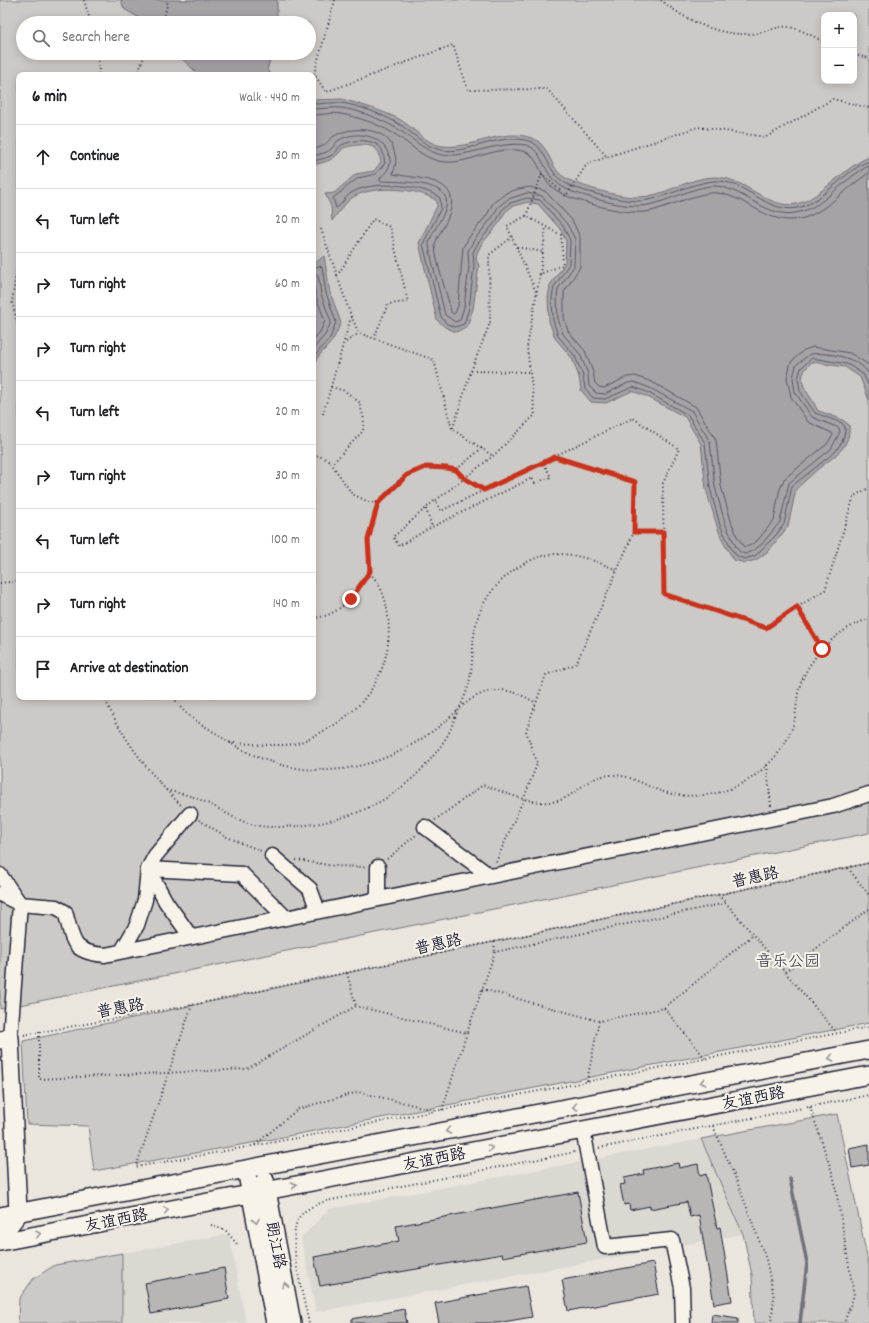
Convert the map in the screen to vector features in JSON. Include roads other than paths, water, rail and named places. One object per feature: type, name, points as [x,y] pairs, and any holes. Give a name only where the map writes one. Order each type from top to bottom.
[{"type":"highway","points":[[0,1235],[9,1214]]},
{"type":"main road","points":[[5,1039],[9,1214]]},
{"type":"main road","name":"友谊西路","points":[[9,1214],[869,1050]]},
{"type":"main road","name":"友谊西路","points":[[0,1242],[869,1075]]},
{"type":"main road","name":"朗江路","points":[[254,1168],[292,1323]]},
{"type":"main road","name":"朗江路","points":[[259,1192],[275,1323]]},
{"type":"street","points":[[0,894],[20,904],[56,907],[65,912],[75,945],[88,954],[105,955],[833,806],[869,794]]},
{"type":"street","points":[[122,952],[136,925],[145,900],[148,869],[156,856],[190,814]]},
{"type":"street","points":[[425,827],[490,876]]},
{"type":"street","points":[[272,856],[310,889],[318,911]]},
{"type":"street","points":[[378,867],[378,899]]},
{"type":"street","points":[[148,869],[242,874],[286,918]]},
{"type":"street","points":[[148,869],[166,902],[192,937]]},
{"type":"street","points":[[0,875],[20,904],[5,1039]]},
{"type":"street","points":[[583,1130],[605,1247],[672,1240],[682,1288],[683,1323]]},
{"type":"water","points":[[121,0],[277,0],[277,16],[136,16],[124,9]]},
{"type":"water","points":[[183,60],[270,60],[267,70],[269,72],[196,72]]},
{"type":"water","points":[[342,99],[371,108],[399,119],[436,145],[464,145],[509,135],[520,135],[532,138],[541,144],[559,173],[573,182],[607,193],[636,197],[656,194],[695,180],[715,177],[726,178],[736,182],[776,202],[786,205],[796,204],[814,196],[850,168],[869,157],[869,400],[860,377],[845,367],[812,362],[806,369],[802,381],[817,410],[846,422],[849,425],[849,433],[845,445],[841,450],[796,489],[788,526],[767,552],[756,560],[745,563],[734,560],[723,542],[706,489],[701,444],[685,417],[646,396],[632,391],[606,403],[591,402],[581,390],[579,377],[572,358],[555,338],[549,321],[548,298],[550,285],[565,263],[566,241],[560,229],[538,204],[528,202],[513,206],[505,212],[500,222],[481,245],[477,253],[476,260],[479,265],[473,309],[467,327],[456,332],[445,327],[437,320],[419,243],[437,206],[437,201],[420,193],[409,191],[385,189],[374,190],[352,198],[342,207],[332,221],[331,206],[325,194],[334,193],[356,174],[374,171],[381,162],[379,153],[376,149],[368,145],[357,145],[343,148],[330,160],[316,164],[316,100]]},
{"type":"water","points":[[324,256],[330,292],[341,323],[333,340],[316,361],[316,263]]},
{"type":"waterway","points":[[790,1179],[807,1263],[800,1323]]},
{"type":"park label","name":"音乐公园","points":[[788,960]]}]
